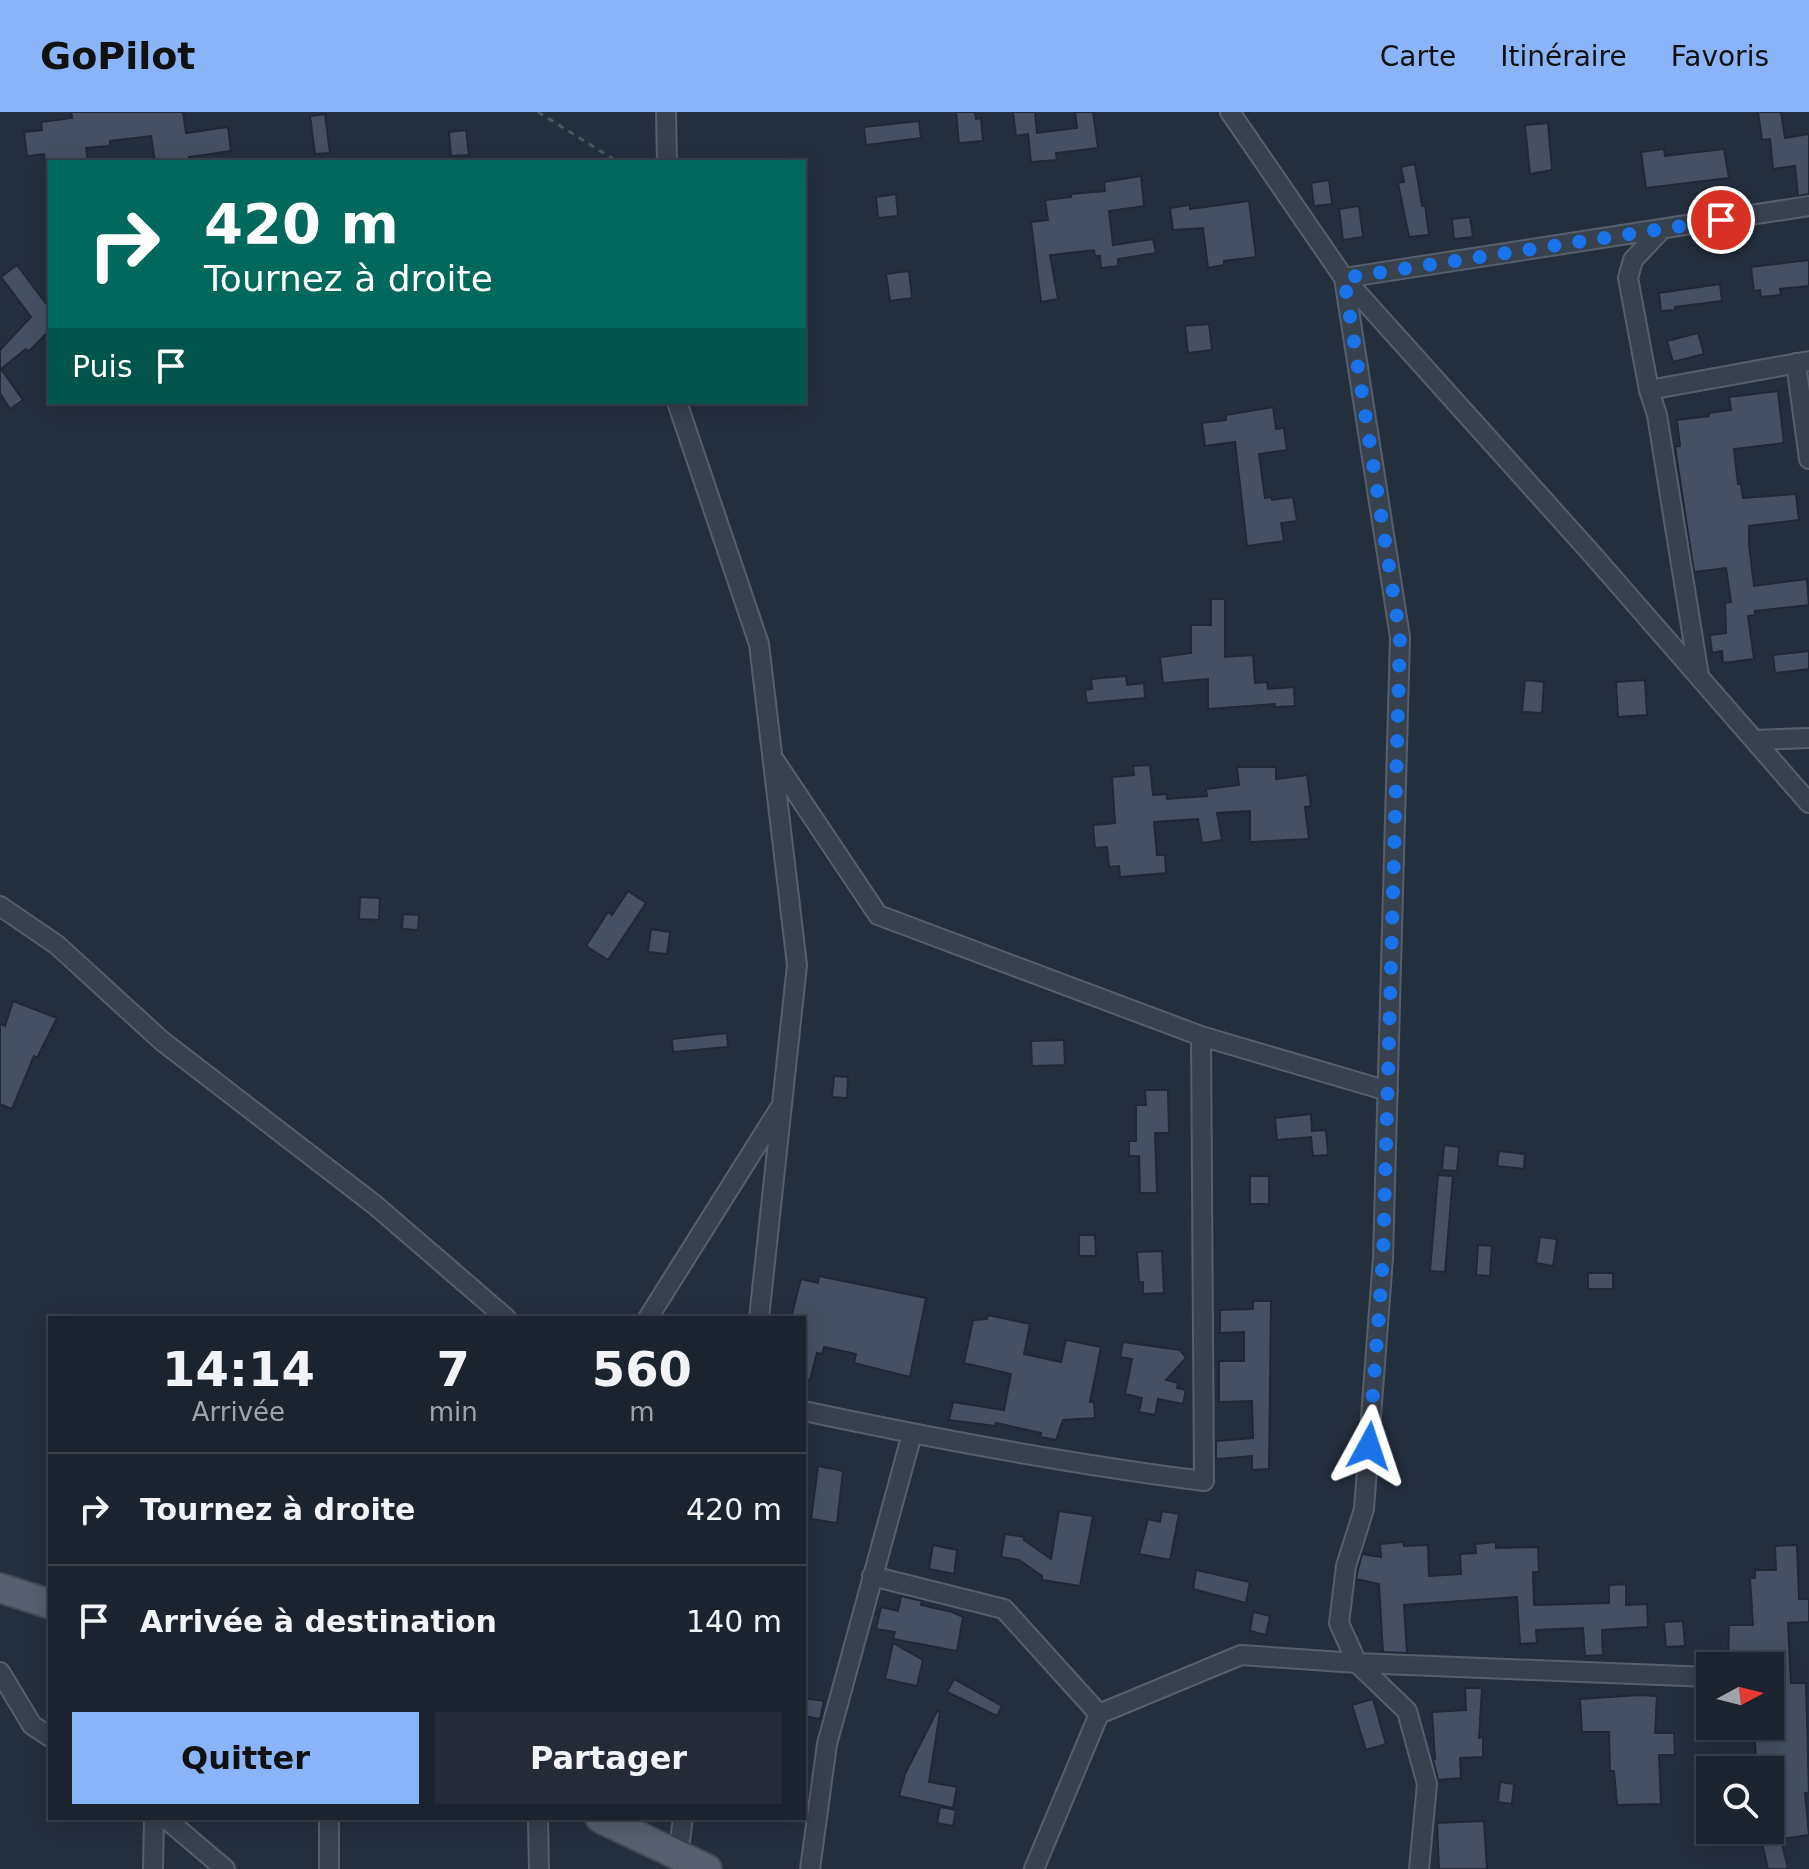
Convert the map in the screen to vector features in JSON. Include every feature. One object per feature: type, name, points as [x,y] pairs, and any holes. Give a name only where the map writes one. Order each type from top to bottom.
[{"type":"main road","points":[[0,1588],[48,1603]]},
{"type":"main road","points":[[604,1820],[707,1869]]},
{"type":"street","points":[[666,112],[667,160]]},
{"type":"street","points":[[1230,112],[1344,278],[1809,803]]},
{"type":"street","points":[[1344,278],[1809,206]]},
{"type":"street","points":[[1662,229],[1633,260],[1628,278],[1649,390],[1657,415],[1699,677]]},
{"type":"street","points":[[1344,278],[1400,637],[1383,1258],[1364,1509],[1346,1566],[1339,1623],[1357,1663],[1407,1711],[1427,1784],[1419,1869]]},
{"type":"street","points":[[1649,390],[1803,362],[1809,459]]},
{"type":"street","points":[[678,404],[759,644],[797,965],[759,1316]]},
{"type":"street","points":[[1754,740],[1809,738]]},
{"type":"street","points":[[772,757],[878,915],[1201,1036],[1388,1091]]},
{"type":"street","points":[[0,906],[57,945],[162,1041],[375,1205],[504,1316]]},
{"type":"street","points":[[806,1411],[912,1434],[1120,1470],[1204,1481],[1201,1036]]},
{"type":"street","points":[[649,1316],[783,1102]]},
{"type":"street","points":[[810,1869],[827,1744],[912,1434]]},
{"type":"street","points":[[872,1576],[1004,1609],[1099,1714]]},
{"type":"street","points":[[1034,1869],[1099,1714],[1241,1655],[1357,1663],[1696,1676]]},
{"type":"street","points":[[0,1672],[32,1725],[48,1736]]},
{"type":"street","points":[[153,1869],[154,1820]]},
{"type":"street","points":[[167,1820],[225,1869]]},
{"type":"street","points":[[329,1820],[329,1869]]},
{"type":"street","points":[[538,1820],[539,1869]]},
{"type":"street","points":[[678,1855],[683,1820]]},
{"type":"path","points":[[538,112],[615,160]]},
{"type":"building","points":[[71,112],[183,112],[186,133],[228,127],[231,151],[189,157],[190,160],[155,160],[151,136],[110,141],[110,146],[86,148],[88,160],[45,162],[44,154],[27,156],[24,132],[42,130],[41,122],[72,118]]},
{"type":"building","points":[[956,112],[975,112],[976,119],[981,118],[983,141],[959,143]]},
{"type":"building","points":[[1013,112],[1035,112],[1037,133],[1077,128],[1075,112],[1093,112],[1098,148],[1056,153],[1057,160],[1031,162],[1028,134],[1016,136]]},
{"type":"building","points":[[1758,112],[1781,112],[1785,138],[1809,134],[1809,194],[1798,196],[1795,166],[1773,169],[1770,139],[1762,140]]},
{"type":"building","points":[[325,114],[330,153],[315,154],[310,116]]},
{"type":"building","points":[[919,121],[921,138],[866,145],[864,127]]},
{"type":"building","points":[[1548,123],[1552,170],[1530,174],[1525,125]]},
{"type":"building","points":[[466,130],[469,155],[451,156],[449,132]]},
{"type":"building","points":[[1664,149],[1665,156],[1724,149],[1729,178],[1646,188],[1641,152]]},
{"type":"building","points":[[1415,164],[1429,235],[1409,237],[1398,183],[1404,182],[1401,167]]},
{"type":"building","points":[[1141,176],[1144,206],[1109,211],[1113,245],[1153,239],[1156,253],[1118,259],[1118,266],[1101,268],[1100,256],[1095,256],[1094,250],[1050,255],[1058,299],[1041,302],[1031,222],[1048,220],[1045,200],[1105,191],[1104,182]]},
{"type":"building","points":[[1329,180],[1332,204],[1314,206],[1311,183]]},
{"type":"building","points":[[896,194],[898,216],[878,218],[876,197]]},
{"type":"building","points":[[1249,201],[1256,257],[1224,261],[1224,265],[1208,268],[1203,228],[1173,230],[1170,208],[1190,205],[1190,209]]},
{"type":"building","points":[[1359,206],[1363,237],[1343,240],[1339,209]]},
{"type":"building","points":[[1470,217],[1473,237],[1454,239],[1452,219]]},
{"type":"building","points":[[1809,260],[1809,286],[1780,289],[1781,295],[1761,297],[1760,290],[1754,291],[1751,267]]},
{"type":"building","points":[[17,265],[48,306],[48,332],[28,352],[26,349],[1,369],[23,400],[10,409],[0,393],[0,350],[31,317],[1,277]]},
{"type":"building","points":[[909,271],[912,298],[890,301],[886,274]]},
{"type":"building","points":[[1720,284],[1722,301],[1661,311],[1659,293]]},
{"type":"building","points":[[1209,324],[1212,350],[1188,353],[1185,326]]},
{"type":"building","points":[[1698,333],[1704,354],[1673,362],[1667,341]]},
{"type":"building","points":[[1778,391],[1784,443],[1734,449],[1738,484],[1741,484],[1743,498],[1796,494],[1799,520],[1749,526],[1749,545],[1754,586],[1807,579],[1809,605],[1755,611],[1755,615],[1748,616],[1754,659],[1723,663],[1722,651],[1712,653],[1710,635],[1726,633],[1725,603],[1731,602],[1726,568],[1694,572],[1675,447],[1680,446],[1677,420],[1731,410],[1729,397]]},
{"type":"building","points":[[1273,407],[1276,429],[1284,428],[1287,450],[1259,454],[1265,498],[1293,497],[1297,521],[1281,523],[1284,541],[1247,546],[1235,442],[1205,446],[1202,423],[1226,420],[1226,415]]},
{"type":"building","points":[[1211,599],[1225,599],[1225,657],[1253,655],[1255,683],[1267,682],[1268,689],[1294,687],[1295,706],[1275,707],[1275,704],[1208,709],[1208,679],[1163,683],[1160,657],[1191,653],[1191,625],[1211,625]]},
{"type":"building","points":[[1809,651],[1809,669],[1775,673],[1773,655]]},
{"type":"building","points":[[1126,676],[1127,685],[1144,683],[1145,698],[1087,703],[1085,690],[1092,689],[1091,679]]},
{"type":"building","points":[[1525,680],[1544,682],[1542,713],[1522,712]]},
{"type":"building","points":[[1645,680],[1647,715],[1618,717],[1616,682]]},
{"type":"building","points":[[1150,765],[1153,795],[1167,794],[1167,799],[1207,796],[1206,789],[1239,785],[1237,767],[1276,767],[1276,779],[1307,775],[1311,806],[1305,807],[1309,839],[1250,842],[1250,811],[1217,813],[1222,840],[1202,843],[1198,819],[1154,822],[1157,855],[1165,855],[1166,873],[1120,877],[1119,866],[1109,867],[1107,847],[1095,848],[1093,825],[1115,823],[1112,777],[1134,775],[1133,766]]},
{"type":"building","points":[[628,891],[646,903],[608,960],[586,946],[608,912],[612,915]]},
{"type":"building","points":[[360,897],[380,898],[379,920],[359,919]]},
{"type":"building","points":[[403,914],[419,915],[418,930],[402,929]]},
{"type":"building","points":[[651,929],[670,932],[667,954],[648,952]]},
{"type":"building","points":[[13,1001],[57,1018],[37,1058],[34,1056],[12,1109],[0,1104],[0,1024],[5,1026]]},
{"type":"building","points":[[727,1033],[728,1047],[673,1052],[672,1039]]},
{"type":"building","points":[[1064,1040],[1065,1065],[1032,1066],[1031,1041]]},
{"type":"building","points":[[834,1076],[848,1077],[847,1098],[832,1097]]},
{"type":"building","points":[[1145,1090],[1168,1090],[1169,1133],[1155,1133],[1157,1193],[1140,1193],[1139,1156],[1129,1156],[1129,1141],[1136,1141],[1136,1105],[1146,1105]]},
{"type":"building","points":[[1311,1114],[1312,1131],[1326,1130],[1328,1155],[1313,1156],[1311,1137],[1277,1140],[1275,1118]]},
{"type":"building","points":[[1444,1145],[1459,1147],[1457,1171],[1442,1170]]},
{"type":"building","points":[[1499,1151],[1525,1154],[1524,1169],[1497,1166]]},
{"type":"building","points":[[1438,1175],[1453,1176],[1445,1272],[1430,1271]]},
{"type":"building","points":[[1250,1176],[1269,1176],[1269,1204],[1250,1204]]},
{"type":"building","points":[[1079,1235],[1095,1235],[1096,1256],[1079,1256]]},
{"type":"building","points":[[1540,1237],[1557,1239],[1553,1266],[1536,1263]]},
{"type":"building","points":[[1478,1245],[1492,1246],[1490,1276],[1476,1275]]},
{"type":"building","points":[[1162,1251],[1164,1293],[1143,1294],[1137,1252]]},
{"type":"building","points":[[1588,1273],[1613,1273],[1613,1289],[1588,1289]]},
{"type":"building","points":[[819,1276],[926,1298],[910,1377],[854,1363],[856,1354],[824,1347],[822,1354],[817,1353],[810,1380],[806,1380],[806,1316],[792,1316],[801,1279],[818,1283]]},
{"type":"building","points":[[1253,1301],[1271,1301],[1269,1469],[1252,1470],[1252,1456],[1216,1459],[1216,1441],[1253,1438],[1252,1401],[1219,1402],[1219,1361],[1244,1361],[1244,1332],[1220,1333],[1220,1310],[1253,1309]]},
{"type":"building","points":[[988,1315],[1030,1324],[1024,1354],[1061,1362],[1066,1340],[1101,1347],[1090,1402],[1094,1402],[1095,1418],[1063,1420],[1056,1440],[1040,1437],[1041,1433],[996,1423],[995,1426],[949,1420],[953,1402],[1004,1410],[1011,1374],[964,1363],[973,1320],[987,1319]]},
{"type":"building","points":[[1123,1342],[1180,1350],[1186,1358],[1166,1380],[1178,1383],[1177,1388],[1186,1390],[1183,1404],[1158,1399],[1155,1415],[1139,1412],[1142,1398],[1125,1394],[1132,1359],[1120,1357]]},
{"type":"building","points":[[818,1466],[843,1471],[837,1523],[811,1519]]},
{"type":"building","points":[[1059,1511],[1093,1516],[1080,1586],[1042,1580],[1042,1576],[1019,1560],[1001,1557],[1005,1534],[1024,1537],[1051,1559]]},
{"type":"building","points":[[1162,1511],[1179,1514],[1170,1560],[1139,1554],[1148,1519],[1160,1522]]},
{"type":"building","points":[[1403,1542],[1404,1546],[1428,1545],[1429,1576],[1461,1574],[1460,1554],[1476,1553],[1475,1544],[1496,1542],[1496,1548],[1538,1547],[1539,1572],[1533,1572],[1534,1605],[1609,1603],[1609,1585],[1626,1584],[1626,1605],[1647,1604],[1648,1627],[1602,1630],[1603,1655],[1585,1656],[1583,1628],[1536,1630],[1537,1643],[1520,1644],[1517,1597],[1404,1605],[1407,1653],[1383,1652],[1379,1584],[1356,1579],[1362,1554],[1381,1557],[1380,1544]]},
{"type":"building","points":[[933,1545],[957,1550],[954,1574],[929,1569]]},
{"type":"building","points":[[1797,1545],[1799,1599],[1809,1599],[1809,1622],[1788,1623],[1791,1683],[1806,1683],[1809,1793],[1805,1793],[1809,1835],[1784,1839],[1784,1756],[1756,1756],[1755,1740],[1784,1740],[1784,1652],[1728,1652],[1729,1625],[1753,1625],[1750,1578],[1755,1578],[1755,1570],[1776,1570],[1775,1546]]},
{"type":"building","points":[[1196,1570],[1250,1582],[1246,1603],[1193,1589]]},
{"type":"building","points":[[901,1596],[963,1617],[957,1651],[893,1639],[895,1632],[876,1629],[881,1607],[898,1611]]},
{"type":"building","points":[[1253,1612],[1270,1616],[1266,1635],[1250,1631]]},
{"type":"building","points":[[1683,1621],[1685,1646],[1666,1647],[1664,1622]]},
{"type":"building","points":[[893,1643],[923,1660],[917,1686],[885,1679]]},
{"type":"building","points":[[954,1679],[1002,1706],[997,1716],[947,1692]]},
{"type":"building","points":[[1465,1688],[1482,1688],[1479,1738],[1483,1737],[1483,1757],[1460,1758],[1461,1778],[1438,1780],[1433,1759],[1432,1712],[1466,1710]]},
{"type":"building","points":[[1657,1696],[1655,1733],[1674,1733],[1675,1755],[1659,1755],[1661,1804],[1617,1805],[1614,1771],[1610,1771],[1609,1732],[1582,1732],[1580,1699]]},
{"type":"building","points":[[806,1698],[824,1701],[820,1719],[806,1716]]},
{"type":"building","points":[[1373,1699],[1386,1744],[1366,1750],[1352,1705]]},
{"type":"building","points":[[937,1711],[940,1712],[929,1782],[957,1787],[953,1808],[899,1796],[905,1774]]},
{"type":"building","points":[[1500,1782],[1514,1784],[1512,1804],[1498,1802]]},
{"type":"building","points":[[940,1807],[956,1810],[953,1826],[937,1823]]},
{"type":"building","points":[[1484,1821],[1487,1869],[1439,1869],[1437,1823]]},
{"type":"building","points":[[1762,1844],[1782,1844],[1788,1869],[1768,1869]]},
{"type":"route","points":[[1369,1446],[1383,1258],[1400,637],[1344,278],[1721,220]]}]
